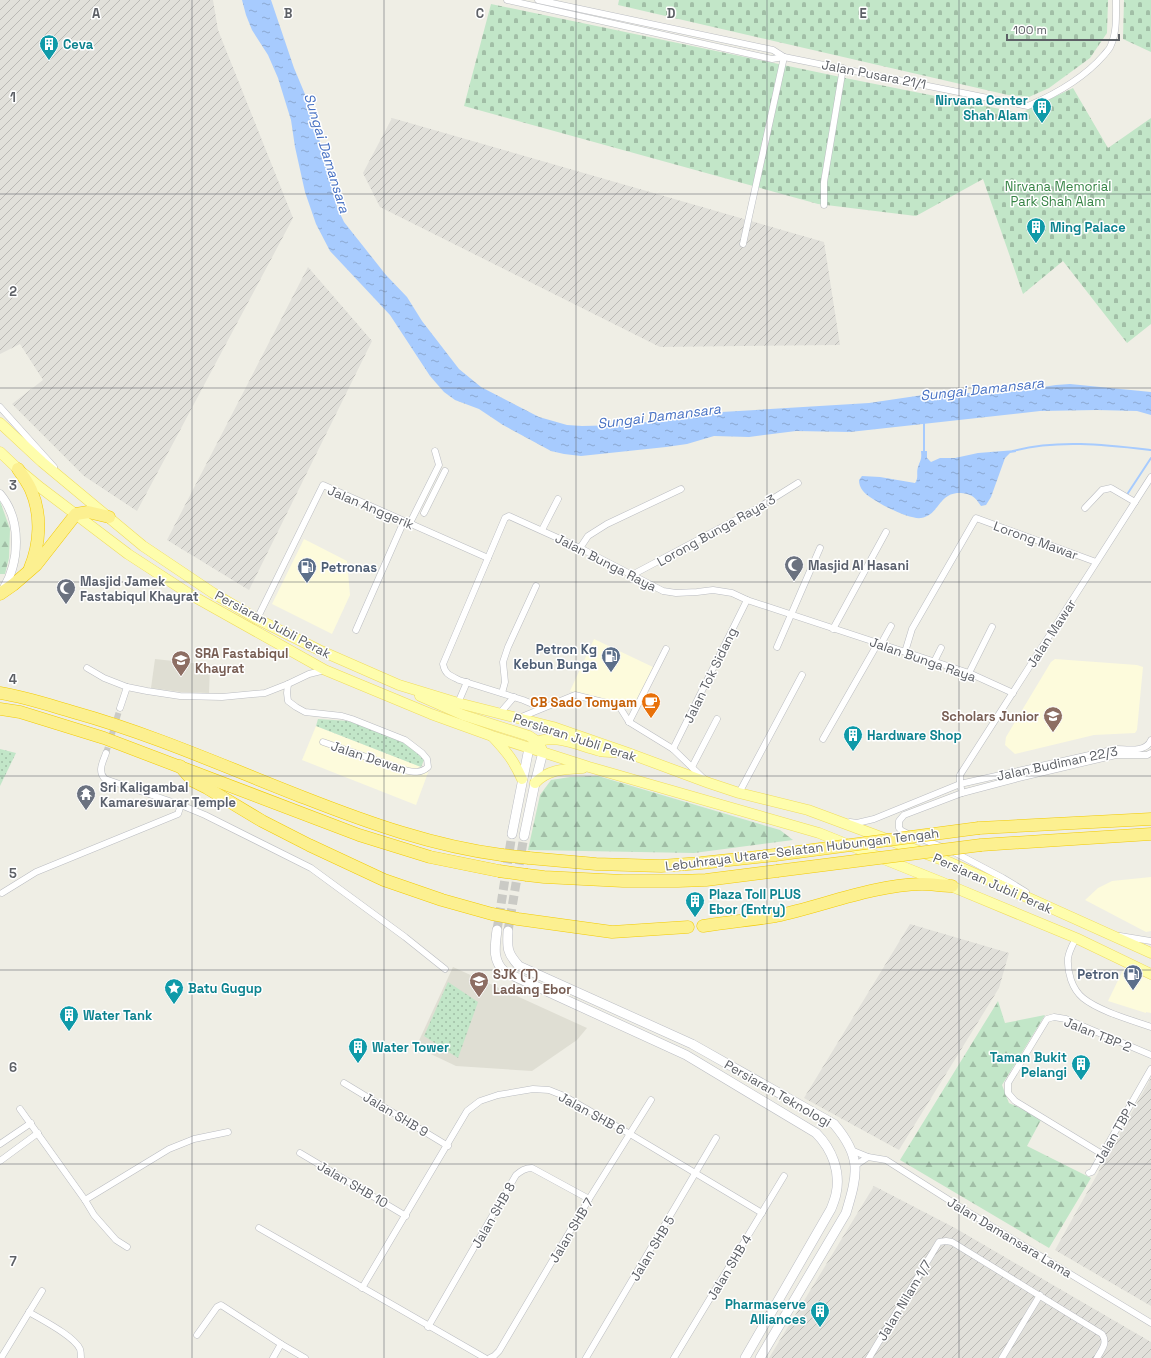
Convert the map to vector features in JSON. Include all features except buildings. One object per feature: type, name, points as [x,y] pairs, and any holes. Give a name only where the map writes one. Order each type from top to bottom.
[{"type":"highway","points":[[18,469],[31,491],[39,517],[36,548],[29,571]]},
{"type":"highway","points":[[0,593],[29,571],[43,557],[76,514],[88,512],[109,518]]},
{"type":"highway","name":"Lebuhraya Utara–Selatan Hubungan Tengah","points":[[0,693],[20,696],[111,722],[351,816],[426,840],[475,852],[529,858],[596,864],[661,866],[775,855],[979,828],[1141,818],[1151,819]]},
{"type":"highway","name":"Lebuhraya Utara–Selatan Hubungan Tengah","points":[[0,709],[20,712],[104,738],[359,835],[430,857],[499,871],[544,877],[615,880],[706,880],[981,845],[1151,834]]},
{"type":"highway","points":[[180,766],[193,781],[208,788],[282,832],[384,880],[442,900],[492,914],[518,919],[612,932],[688,927]]},
{"type":"highway","points":[[703,926],[774,916],[819,906],[866,893],[898,887],[922,884],[952,886]]},
{"type":"main road","name":"Persiaran Jubli Perak","points":[[0,422],[42,462],[143,546],[213,593],[257,619],[319,650],[399,685],[458,703],[553,727],[628,753],[709,784],[808,810],[951,863],[1151,953]]},
{"type":"main road","name":"Persiaran Jubli Perak","points":[[0,452],[18,469],[128,554],[191,595],[326,670],[431,714],[492,736],[589,768],[819,833],[952,886],[1076,938],[1151,974]]},
{"type":"main road","points":[[399,685],[423,698],[463,715],[529,736],[538,742],[543,752],[524,836]]},
{"type":"main road","points":[[492,736],[507,751],[522,779]]},
{"type":"main road","points":[[512,834],[529,748],[545,739],[556,739],[602,752],[628,753]]},
{"type":"main road","points":[[535,783],[540,777],[562,769],[589,768]]},
{"type":"main road","name":"Persiaran Teknologi","points":[[498,930],[494,948],[496,960],[499,967],[505,972],[686,1055],[816,1133],[824,1141],[838,1174],[836,1194],[831,1209],[745,1358]]},
{"type":"main road","name":"Persiaran Teknologi","points":[[508,930],[507,947],[512,959],[519,966],[692,1044],[834,1124],[843,1134],[856,1165],[853,1190],[846,1213],[760,1358]]},
{"type":"street","name":"Jalan Pusara 21/1","points":[[507,0],[772,59],[784,57],[1028,106],[1050,97],[1074,81],[1098,61],[1111,46],[1116,29],[1116,0]]},
{"type":"street","name":"Jalan Pusara 21/1","points":[[538,0],[773,50],[784,57]]},
{"type":"street","points":[[743,244],[784,57]]},
{"type":"street","points":[[824,205],[824,182],[843,68]]},
{"type":"street","points":[[0,407],[72,487]]},
{"type":"street","points":[[356,630],[407,522],[422,498],[438,465],[435,451]]},
{"type":"street","points":[[424,513],[445,471]]},
{"type":"street","name":"Jalan Mawar","points":[[960,784],[960,776],[1151,477]]},
{"type":"street","name":"Lorong Bunga Raya 3","points":[[632,575],[758,508],[798,483]]},
{"type":"street","name":"Jalan Anggerik","points":[[257,619],[323,485],[488,558]]},
{"type":"street","points":[[1085,508],[1102,490],[1112,488],[1135,502]]},
{"type":"street","points":[[580,548],[588,536],[607,524],[680,489]]},
{"type":"street","points":[[0,494],[5,500],[10,514],[16,536],[16,545],[9,578],[0,593]]},
{"type":"street","points":[[422,498],[430,502]]},
{"type":"street","points":[[542,530],[558,499]]},
{"type":"street","name":"Jalan Bunga Raya","points":[[542,708],[514,697],[449,676],[442,664],[505,518],[509,516],[580,548],[663,590],[676,592],[697,592],[713,590],[732,593],[747,600],[791,615],[969,673],[1013,693]]},
{"type":"street","name":"Lorong Mawar","points":[[905,652],[912,629],[976,518],[1096,562]]},
{"type":"street","points":[[833,629],[886,532]]},
{"type":"street","points":[[777,647],[820,548]]},
{"type":"street","points":[[502,693],[505,682],[503,662],[508,647],[536,586]]},
{"type":"street","name":"Jalan Tok Sidang","points":[[673,749],[747,600]]},
{"type":"street","points":[[823,739],[891,626]]},
{"type":"street","points":[[969,673],[992,627]]},
{"type":"street","points":[[934,662],[941,648]]},
{"type":"street","points":[[629,722],[666,649]]},
{"type":"street","points":[[87,668],[104,678],[127,687],[180,696],[222,697],[265,693],[309,674],[326,670]]},
{"type":"street","points":[[739,793],[802,675]]},
{"type":"street","points":[[458,703],[467,682]]},
{"type":"street","name":"Jalan Dewan","points":[[288,684],[288,701],[296,707],[305,712],[342,716],[352,719],[405,740],[427,759],[428,767],[423,771],[415,772],[404,770],[323,742]]},
{"type":"street","points":[[120,708],[127,687]]},
{"type":"street","points":[[518,718],[575,695],[620,706],[629,722],[673,749],[709,784]]},
{"type":"street","points":[[500,714],[514,697]]},
{"type":"street","points":[[692,767],[717,719]]},
{"type":"street","name":"Jalan Budiman 22/3","points":[[835,821],[857,823],[874,819],[960,784],[1116,749],[1141,749],[1146,747],[1151,740]]},
{"type":"street","points":[[106,753],[100,770],[105,779],[181,805],[205,815],[311,868],[405,937],[445,969]]},
{"type":"street","name":"Jalan Budiman 22/3","points":[[1054,910],[1003,878],[960,855],[902,832],[899,828],[899,821],[904,815],[962,793],[1116,755],[1147,755],[1151,753]]},
{"type":"street","points":[[960,784],[962,793]]},
{"type":"street","points":[[2,893],[36,872],[178,814],[181,805]]},
{"type":"street","points":[[1109,933],[1151,941]]},
{"type":"street","points":[[1076,938],[1068,957],[1069,972],[1072,983],[1082,997],[1096,1006],[1151,1027]]},
{"type":"street","name":"Jalan TBP 2","points":[[1102,1154],[1015,1101],[1008,1093],[1008,1083],[1047,1019],[1054,1017],[1066,1019],[1151,1055]]},
{"type":"street","name":"Jalan TBP 1","points":[[1089,1173],[1092,1172],[1151,1068]]},
{"type":"street","name":"Jalan SHB 9","points":[[344,1083],[448,1146]]},
{"type":"street","name":"Jalan SHB 6","points":[[362,1288],[468,1111],[480,1101],[498,1095],[533,1089],[549,1090],[564,1096],[762,1213]]},
{"type":"street","name":"Jalan SHB 7","points":[[490,1358],[499,1351],[589,1199],[651,1100]]},
{"type":"street","points":[[20,1109],[85,1200],[94,1215],[116,1240],[127,1246]]},
{"type":"street","points":[[0,1144],[31,1123]]},
{"type":"street","points":[[85,1200],[169,1149],[194,1139],[228,1132]]},
{"type":"street","points":[[0,1162],[38,1133]]},
{"type":"street","name":"Jalan SHB 5","points":[[586,1358],[716,1138]]},
{"type":"street","name":"Jalan Damansara Lama","points":[[851,1150],[868,1157],[886,1160],[963,1209],[1151,1323]]},
{"type":"street","name":"Jalan SHB 10","points":[[300,1153],[406,1216]]},
{"type":"street","points":[[856,1165],[868,1157]]},
{"type":"street","name":"Jalan SHB 8","points":[[428,1327],[516,1176],[521,1170],[532,1168],[589,1199]]},
{"type":"street","name":"Jalan SHB 4","points":[[674,1358],[784,1176]]},
{"type":"street","points":[[259,1228],[428,1327],[485,1358]]},
{"type":"street","name":"Jalan Nilam 1/7","points":[[869,1358],[939,1242],[952,1242],[1040,1295]]},
{"type":"street","points":[[1,1358],[42,1291]]},
{"type":"street","points":[[1002,1358],[1040,1295],[1106,1338],[1105,1344],[1098,1358]]},
{"type":"street","points":[[197,1335],[217,1307],[221,1305],[305,1358]]},
{"type":"street","points":[[29,1312],[71,1339],[80,1348],[81,1358]]},
{"type":"street","points":[[273,1358],[281,1344]]},
{"type":"shaded area","points":[[0,0],[213,0],[218,30],[293,218],[137,511],[84,476],[12,404],[43,380],[20,344],[0,354]]},
{"type":"shaded area","points":[[392,118],[824,242],[840,345],[660,347],[380,207],[363,173]]},
{"type":"shaded area","points":[[308,267],[372,341],[249,590],[167,540]]},
{"type":"shaded area","points":[[304,539],[347,561],[350,595],[332,634],[272,604]]},
{"type":"shaded area","points":[[594,639],[655,668],[634,709],[570,691]]},
{"type":"shaded area","name":"SRA Fastabiqul Khayrat","points":[[155,659],[210,665],[209,693],[181,692],[151,688]]},
{"type":"shaded area","points":[[1055,659],[1137,665],[1143,667],[1137,730],[1135,733],[1094,735],[1015,754],[1005,745],[1006,737],[1051,662]]},
{"type":"shaded area","points":[[316,726],[429,770],[416,805],[302,760]]},
{"type":"shaded area","points":[[1151,877],[1151,931],[1146,932],[1085,900],[1098,888],[1112,881]]},
{"type":"shaded area","points":[[910,924],[1009,953],[999,988],[899,1150],[804,1098]]},
{"type":"shaded area","name":"SJK (T) Ladang Ebor","points":[[453,967],[587,1028],[577,1040],[532,1071],[456,1066],[416,1047]]},
{"type":"shaded area","points":[[1124,968],[1151,980],[1151,1013],[1146,1013],[1108,1001]]},
{"type":"shaded area","points":[[1151,1078],[1151,1306],[1055,1250]]},
{"type":"shaded area","points":[[874,1186],[955,1228],[1151,1342],[1151,1358],[769,1358]]},
{"type":"green space","points":[[619,0],[1108,0],[1107,33],[1090,58],[1049,88],[1029,97],[1008,95],[618,5]]},
{"type":"green space","points":[[1124,0],[1151,0],[1151,52],[1123,39]]},
{"type":"green space","name":"Nirvana Memorial Park Shah Alam","points":[[491,4],[1021,113],[1073,88],[1108,148],[1151,118],[1151,324],[1127,343],[1063,261],[1023,294],[983,179],[916,216],[818,204],[464,106]]},
{"type":"green space","points":[[0,501],[10,529],[9,558],[5,574],[0,574]]},
{"type":"green space","points":[[318,719],[349,721],[406,743],[424,760],[421,767],[316,726]]},
{"type":"green space","points":[[0,749],[16,753],[0,786]]},
{"type":"green space","points":[[598,776],[780,830],[793,840],[694,853],[528,850],[540,795],[551,780],[570,777]]},
{"type":"green space","points":[[448,982],[478,1002],[458,1058],[424,1036]]},
{"type":"green space","points":[[998,1001],[1005,1023],[1045,1015],[1002,1085],[1009,1103],[1042,1118],[1027,1146],[1091,1178],[1049,1248],[900,1160]]},
{"type":"water","points":[[242,0],[271,0],[294,68],[307,99],[327,165],[337,207],[344,222],[386,275],[407,297],[422,321],[459,369],[481,387],[539,417],[567,425],[623,425],[722,412],[869,403],[923,395],[968,393],[997,394],[1070,384],[1151,392],[1151,415],[1137,411],[1040,411],[850,432],[796,431],[749,437],[714,436],[687,444],[581,456],[551,451],[503,425],[479,409],[455,400],[444,392],[430,376],[390,315],[330,251],[316,224],[305,192],[295,147],[291,120],[278,78],[268,55],[252,30]]},
{"type":"water","points":[[1016,450],[1016,452],[1010,453],[1005,458],[991,497],[986,505],[981,506],[975,498],[968,494],[953,494],[943,500],[932,513],[921,518],[915,518],[890,509],[873,499],[863,491],[859,484],[859,480],[862,476],[880,477],[915,483],[917,479],[917,469],[921,458],[921,451],[927,451],[927,458],[931,462],[940,458],[955,458],[978,453]]},
{"type":"waterway","points":[[924,423],[924,452]]},
{"type":"waterway","points":[[1013,451],[1030,447],[1064,444],[1117,446],[1151,450]]},
{"type":"waterway","points":[[1128,493],[1151,458]]},
{"type":"tunnel","points":[[106,753],[120,708]]},
{"type":"tunnel","points":[[497,930],[512,834]]},
{"type":"tunnel","points":[[508,931],[524,836]]},
{"type":"place","name":"Ceva","points":[[49,61]]},
{"type":"place","name":"Nirvana Center Shah Alam","points":[[1042,124]]},
{"type":"place","name":"Ming Palace","points":[[1036,244]]},
{"type":"place","name":"Masjid Al Hasani","points":[[794,582]]},
{"type":"place","name":"Petronas","points":[[307,584]]},
{"type":"place","name":"Masjid Jamek Fastabiqul Khayrat","points":[[66,605]]},
{"type":"place","name":"Petron Kg Kebun Bunga","points":[[611,673]]},
{"type":"place","name":"SRA Fastabiqul Khayrat","points":[[181,677]]},
{"type":"place","name":"CB Sado Tomyam","points":[[651,719]]},
{"type":"place","name":"Scholars Junior","points":[[1053,733]]},
{"type":"place","name":"Hardware Shop","points":[[853,752]]},
{"type":"place","name":"Sri Kaligambal Kamareswarar Temple","points":[[86,811]]},
{"type":"place","name":"Plaza Toll PLUS Ebor (Entry)","points":[[695,918]]},
{"type":"place","name":"Petron","points":[[1133,991]]},
{"type":"place","name":"SJK (T) Ladang Ebor","points":[[479,998]]},
{"type":"place","name":"Batu Gugup","points":[[174,1005]]},
{"type":"place","name":"Water Tank","points":[[69,1032]]},
{"type":"place","name":"Water Tower","points":[[358,1064]]},
{"type":"place","name":"Taman Bukit Pelangi","points":[[1081,1081]]},
{"type":"place","name":"Pharmaserve Alliances","points":[[820,1328]]},
{"type":"water label","name":"Sungai Damansara","points":[[327,153]]},
{"type":"water label","name":"Sungai Damansara","points":[[982,389]]},
{"type":"water label","name":"Sungai Damansara","points":[[659,416]]}]
